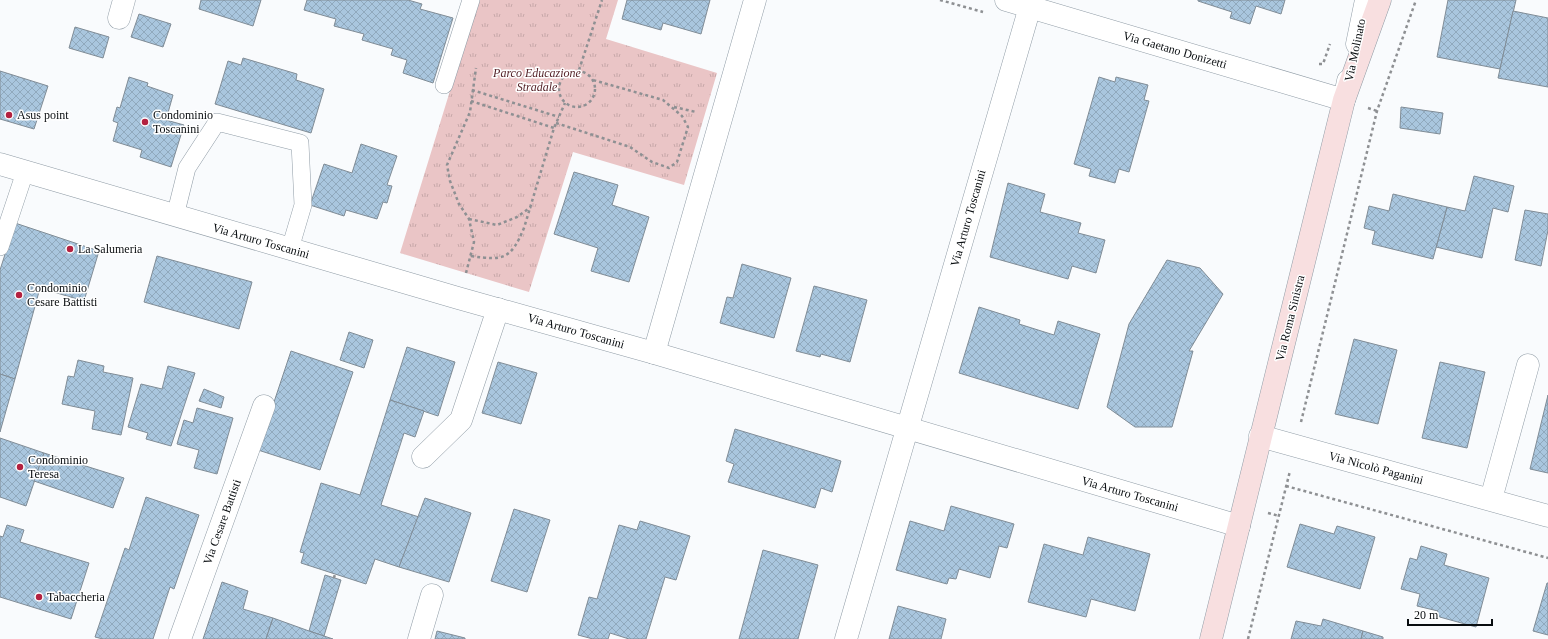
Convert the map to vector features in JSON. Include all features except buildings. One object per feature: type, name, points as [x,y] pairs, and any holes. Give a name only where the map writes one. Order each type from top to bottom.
[{"type":"street","points":[[654,353],[755,0]]},
{"type":"street","name":"Via Gaetano Donizetti","points":[[1006,0],[1029,10],[1344,100]]},
{"type":"street","name":"Via Molinato","points":[[1344,100],[1366,0]]},
{"type":"street","name":"Via Roma Sinistra","points":[[1211,639],[1344,100],[1380,0]]},
{"type":"street","name":"Via Arturo Toscanini","points":[[846,639],[1029,10]]},
{"type":"street","name":"Via Arturo Toscanini","points":[[0,164],[458,298],[654,353],[1239,526]]},
{"type":"street","points":[[423,457],[461,420],[498,309]]},
{"type":"street","points":[[1491,499],[1528,365]]},
{"type":"street","name":"Via Cesare Battisti","points":[[180,639],[264,406]]},
{"type":"street","name":"Via Nicolò Paganini","points":[[1260,436],[1548,516]]},
{"type":"street","points":[[419,639],[432,595]]},
{"type":"lane","points":[[444,85],[471,0]]},
{"type":"lane","points":[[175,216],[187,168],[217,122],[300,143],[302,205],[290,249]]},
{"type":"lane","points":[[0,247],[25,172]]},
{"type":"path","points":[[579,70],[602,0]]},
{"type":"path","points":[[940,0],[1029,10]]},
{"type":"path","points":[[1248,639],[1377,111],[1416,0]]},
{"type":"path","points":[[1314,65],[1323,64],[1332,41]]},
{"type":"path","points":[[458,298],[472,256],[474,242],[469,219],[459,204],[450,181],[447,165],[470,112],[476,66]]},
{"type":"path","points":[[579,70],[589,75],[593,80],[595,84],[595,94],[587,104],[578,107],[565,103],[558,90],[561,79],[571,71],[579,70]]},
{"type":"path","points":[[556,123],[630,147],[652,162],[669,168],[677,162],[688,127],[682,116],[663,100],[593,80]]},
{"type":"path","points":[[472,90],[558,118]]},
{"type":"path","points":[[471,101],[554,128]]},
{"type":"path","points":[[472,256],[494,260],[509,254],[517,244],[531,207],[554,128],[565,103]]},
{"type":"path","points":[[469,219],[497,225],[517,218],[531,207]]},
{"type":"path","points":[[1286,486],[1548,558]]},
{"type":"path","points":[[334,578],[335,574]]},
{"type":"green space","name":"Parco Educazione Stradale","points":[[478,0],[618,0],[606,39],[717,73],[684,185],[573,152],[529,292],[400,253]]},
{"type":"place","name":"Asus point","points":[[9,115]]},
{"type":"place","name":"Condominio Toscanini","points":[[145,122]]},
{"type":"place","name":"La Salumeria","points":[[70,249]]},
{"type":"place","name":"Condominio Cesare Battisti","points":[[19,295]]},
{"type":"place","name":"Condominio Teresa","points":[[20,467]]},
{"type":"place","name":"Tabaccheria","points":[[39,597]]}]
